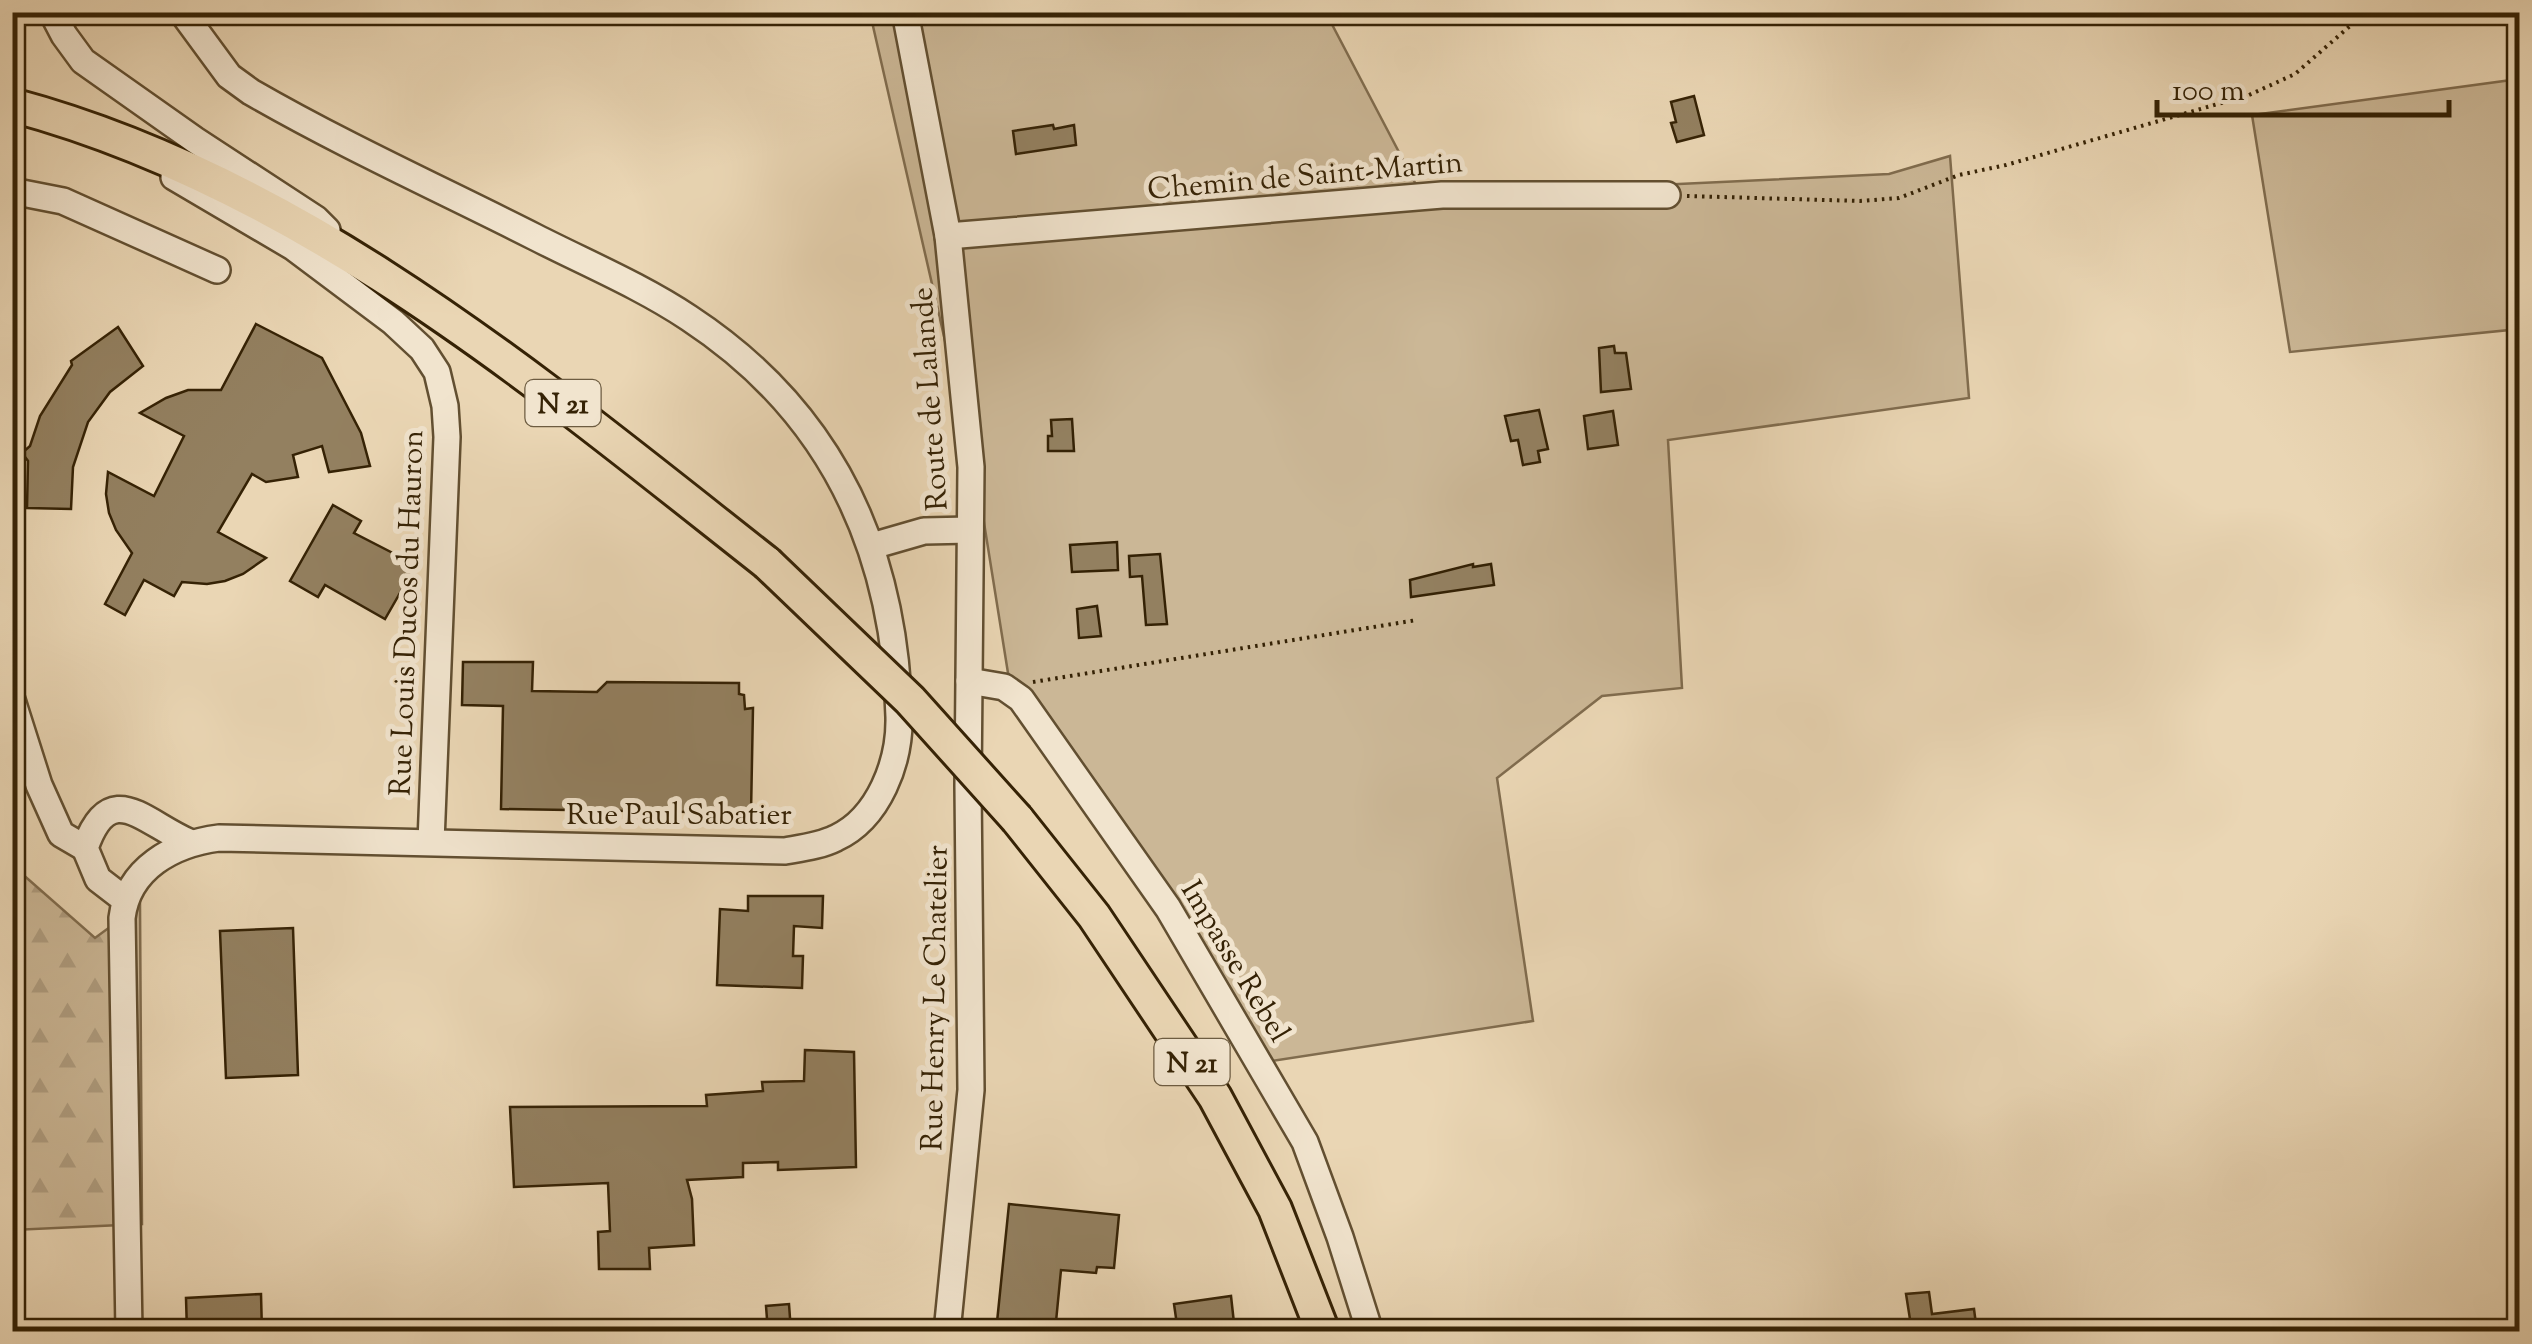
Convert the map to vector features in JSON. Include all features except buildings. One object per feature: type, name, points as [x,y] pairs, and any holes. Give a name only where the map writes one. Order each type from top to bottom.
[{"type":"main road","name":"N 21","points":[[12,105],[110,138],[204,176],[352,255],[550,392],[767,562],[910,700],[1047,853],[1094,916],[1215,1097],[1275,1209],[1324,1332]]},
{"type":"street","points":[[52,12],[83,60],[316,219],[352,255]]},
{"type":"street","name":"Route de Lalande","points":[[905,12],[948,236],[967,404],[968,786]]},
{"type":"street","name":"Rue Paul Sabatier","points":[[182,14],[229,76],[251,92],[603,271],[688,317],[738,354],[798,415],[852,500],[872,546],[894,650],[899,722],[897,750],[888,780],[865,817],[854,828],[816,846],[784,850],[219,838],[189,842]]},
{"type":"street","name":"Rue Louis Ducos du Hauron","points":[[110,138],[292,247],[394,322],[422,349],[437,372],[445,406],[446,437],[431,842]]},
{"type":"street","points":[[12,191],[62,201],[217,270]]},
{"type":"street","name":"Chemin de Saint-Martin","points":[[948,236],[1442,195],[1667,195]]},
{"type":"street","points":[[872,546],[924,531],[970,530]]},
{"type":"street","points":[[969,681],[1004,687]]},
{"type":"street","name":"Impasse Rebel","points":[[1004,687],[1021,698],[1168,908],[1305,1142],[1370,1332]]},
{"type":"street","points":[[12,700],[39,785],[62,834],[84,848],[98,879],[124,899]]},
{"type":"street","name":"Rue Henry Le Chatelier","points":[[947,1332],[971,1090],[968,786]]},
{"type":"street","points":[[84,848],[93,824],[114,810],[128,810],[189,842]]},
{"type":"street","points":[[129,1332],[124,899],[158,858],[189,842]]},
{"type":"path","points":[[1667,195],[1860,201],[1899,198],[1959,175],[2249,95],[2295,74],[2350,26],[2355,12]]},
{"type":"path","points":[[1004,687],[1417,620]]},
{"type":"green space","points":[[870,13],[1326,13],[1422,196],[1889,174],[1950,156],[1969,398],[1668,440],[1682,688],[1602,696],[1497,778],[1533,1021],[1259,1063],[1008,673],[978,485]]},
{"type":"green space","points":[[2519,79],[2519,329],[2290,352],[2252,115]]},
{"type":"green space","points":[[12,865],[95,938],[140,905],[142,1224],[13,1230]]}]
